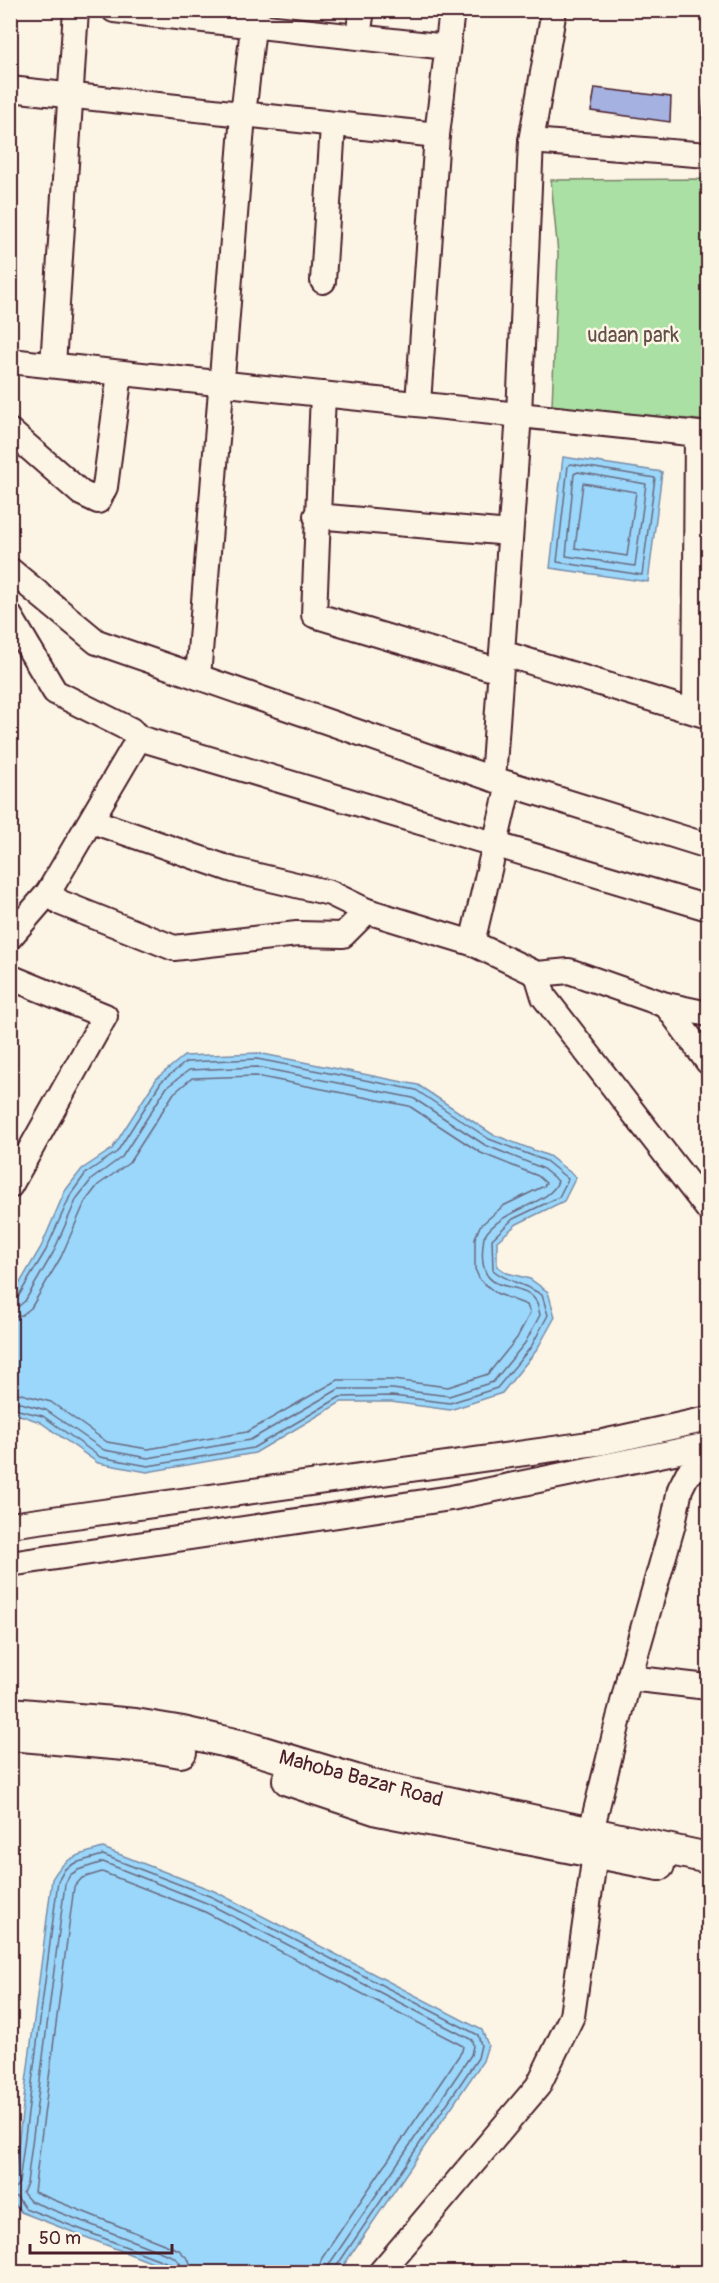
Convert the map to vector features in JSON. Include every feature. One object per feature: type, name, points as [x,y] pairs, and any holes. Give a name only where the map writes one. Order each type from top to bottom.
[{"type":"main road","name":"Mahoba Bazar Road","points":[[10,1713],[155,1727],[261,1762],[378,1810],[708,1858]]},
{"type":"main road","name":"Mahoba Bazar Road","points":[[10,1735],[159,1748],[261,1762]]},
{"type":"main road","name":"Mahoba Bazar Road","points":[[593,1843],[702,1873],[708,1869]]},
{"type":"street","points":[[53,365],[76,10]]},
{"type":"street","points":[[114,10],[254,18],[358,36],[447,47]]},
{"type":"street","points":[[358,36],[362,10]]},
{"type":"street","points":[[418,404],[437,135],[452,10]]},
{"type":"street","points":[[472,942],[495,844],[501,781],[501,662],[519,414],[531,141],[554,10]]},
{"type":"street","points":[[198,677],[243,116],[254,18]]},
{"type":"street","points":[[10,89],[333,126],[437,135]]},
{"type":"street","points":[[323,281],[333,126]]},
{"type":"street","points":[[531,141],[708,155]]},
{"type":"street","points":[[10,361],[519,414],[703,435],[702,713],[314,615],[316,516],[323,394]]},
{"type":"street","points":[[10,431],[81,493],[98,501],[105,487],[120,373]]},
{"type":"street","points":[[316,516],[510,533]]},
{"type":"street","points":[[10,570],[97,642],[501,781],[708,846]]},
{"type":"street","points":[[10,616],[55,692],[131,730],[139,738],[708,908]]},
{"type":"street","points":[[10,937],[48,893],[139,738]]},
{"type":"street","points":[[92,821],[233,870],[330,893],[367,912],[472,942],[537,974],[569,971],[666,1005],[708,1014]]},
{"type":"street","points":[[48,893],[61,903],[174,948],[297,934],[343,935],[367,912]]},
{"type":"street","points":[[537,974],[544,997],[708,1209]]},
{"type":"street","points":[[10,977],[105,1016],[10,1186]]},
{"type":"street","points":[[666,1005],[708,1062]]},
{"type":"street","points":[[10,1525],[603,1442],[708,1419]]},
{"type":"street","points":[[10,1564],[451,1498],[708,1445]]},
{"type":"street","points":[[381,2272],[538,2086],[572,2016],[593,1843],[629,1678],[673,1524],[680,1489],[688,1473],[708,1462]]},
{"type":"street","points":[[629,1678],[708,1687]]},
{"type":"green space","name":"udaan park","points":[[708,179],[708,421],[552,406],[558,254],[551,180]]},
{"type":"water","points":[[563,457],[662,472],[648,582],[550,568]]},
{"type":"water","points":[[258,1053],[418,1085],[492,1134],[549,1156],[576,1177],[564,1201],[517,1224],[497,1241],[497,1266],[507,1273],[530,1279],[548,1292],[555,1317],[536,1351],[502,1393],[450,1410],[391,1402],[341,1402],[255,1453],[147,1472],[98,1463],[40,1422],[11,1412],[11,1298],[41,1247],[65,1191],[82,1169],[112,1149],[157,1078],[184,1056]]},
{"type":"water","points":[[103,1848],[214,1891],[482,2030],[488,2045],[483,2061],[339,2272],[176,2272],[21,2212],[11,2200],[52,1879],[62,1865],[68,1861]]},
{"type":"building","points":[[708,66],[708,121],[702,119]]},
{"type":"building","points":[[595,88],[671,97],[670,122],[591,111]]}]
